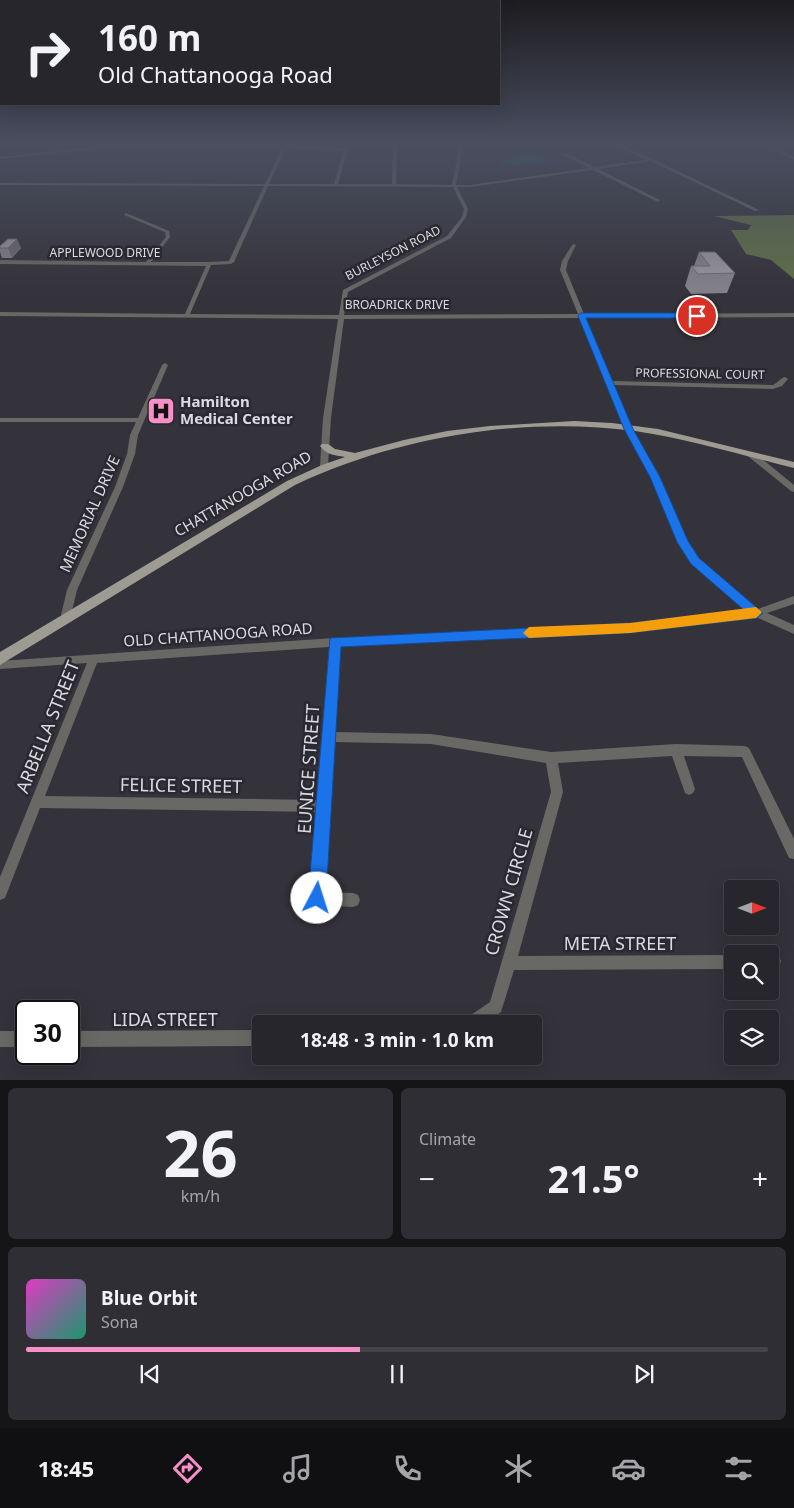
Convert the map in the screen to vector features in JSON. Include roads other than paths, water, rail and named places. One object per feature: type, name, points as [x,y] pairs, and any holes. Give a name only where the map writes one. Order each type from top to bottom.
[{"type":"main road","name":"CHATTANOOGA ROAD","points":[[0,659],[291,483],[324,466],[363,453],[414,441],[516,427],[561,424],[628,429],[794,465]]},
{"type":"main road","points":[[325,446],[332,452],[341,454],[363,453]]},
{"type":"street","name":"APPLEWOOD DRIVE","points":[[0,262],[209,264],[231,262],[264,193]]},
{"type":"street","name":"BURLEYSON ROAD","points":[[324,466],[342,317],[348,288],[414,256],[453,232],[466,209],[458,193]]},
{"type":"street","points":[[643,193],[658,201]]},
{"type":"street","points":[[722,193],[757,210]]},
{"type":"street","points":[[126,214],[167,231],[168,237],[148,263]]},
{"type":"street","points":[[574,245],[565,261],[563,270],[611,383],[628,429],[655,477],[683,542],[695,561],[757,613],[794,630]]},
{"type":"street","points":[[187,315],[209,264]]},
{"type":"street","name":"BROADRICK DRIVE","points":[[0,314],[342,317],[794,315]]},
{"type":"street","name":"MEMORIAL DRIVE","points":[[65,619],[72,590],[119,487],[140,420],[165,365]]},
{"type":"street","name":"PROFESSIONAL COURT","points":[[611,383],[773,387],[780,386],[785,379]]},
{"type":"street","points":[[0,420],[140,420]]},
{"type":"street","points":[[752,455],[794,489]]},
{"type":"street","name":"OLD CHATTANOOGA ROAD","points":[[0,664],[334,642],[630,628],[757,613],[794,600]]},
{"type":"street","name":"EUNICE STREET","points":[[317,898],[325,806],[334,642]]},
{"type":"street","name":"ARBELLA STREET","points":[[0,893],[94,658]]},
{"type":"street","points":[[329,737],[431,739],[551,758],[676,750],[745,752],[794,853]]},
{"type":"street","points":[[676,750],[689,789]]},
{"type":"street","name":"CROWN CIRCLE","points":[[484,1015],[496,1007],[557,792],[551,758]]},
{"type":"street","name":"FELICE STREET","points":[[36,802],[325,806]]},
{"type":"street","points":[[317,898],[353,900]]},
{"type":"street","name":"META STREET","points":[[508,963],[724,962]]},
{"type":"street","name":"LIDA STREET","points":[[80,1039],[252,1038]]},
{"type":"street","points":[[0,1039],[15,1039]]},
{"type":"place","name":"Hamilton Medical Center","points":[[161,411]]}]
